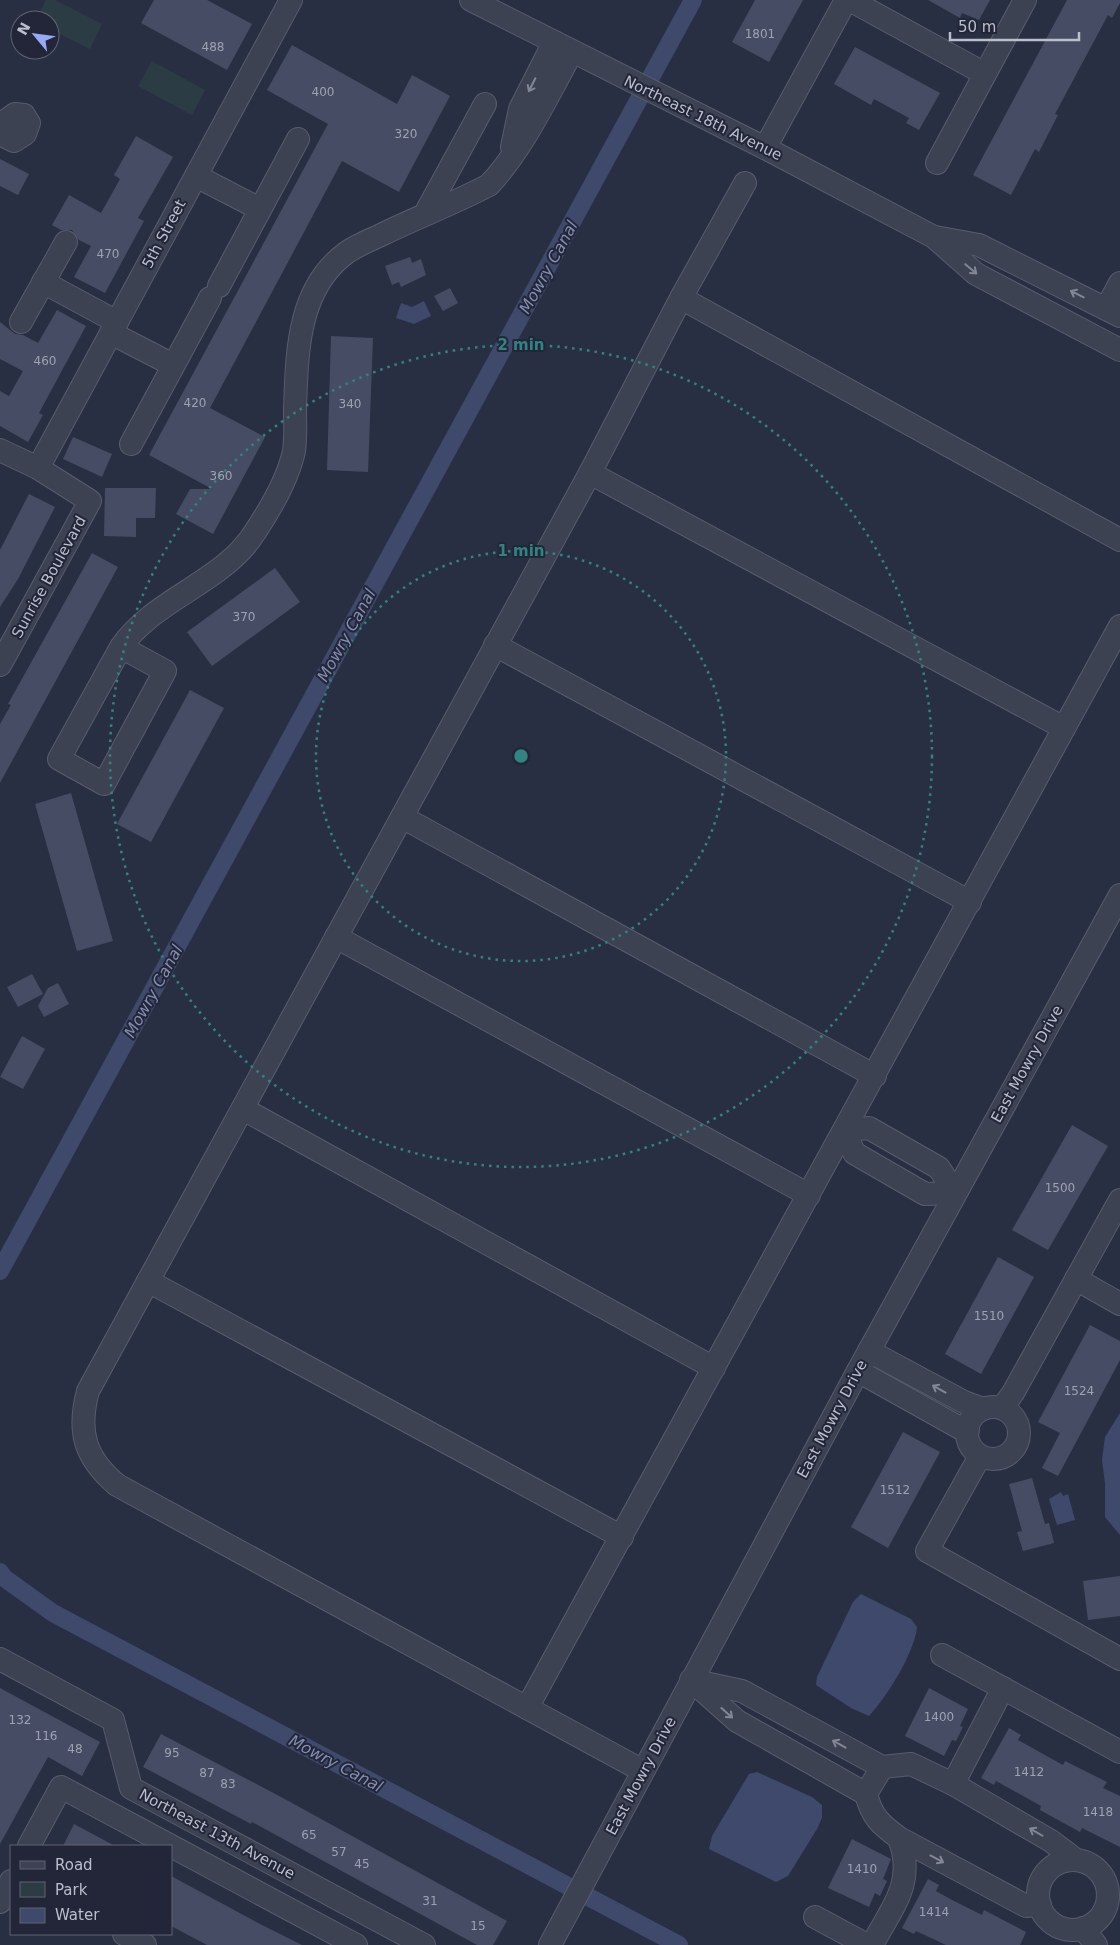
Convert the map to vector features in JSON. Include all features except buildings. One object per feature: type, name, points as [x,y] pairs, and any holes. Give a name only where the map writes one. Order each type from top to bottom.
[{"type":"street","name":"5th Street","points":[[38,468],[291,0]]},
{"type":"street","points":[[765,148],[848,0],[985,74]]},
{"type":"street","points":[[937,163],[1025,0]]},
{"type":"street","name":"Northeast 18th Avenue","points":[[473,1],[511,9],[563,47],[765,148],[934,237],[976,274],[1120,350]]},
{"type":"street","points":[[121,647],[165,671],[104,784],[59,759],[121,647],[148,618],[243,549],[255,533],[283,482],[294,448],[297,368],[302,321],[314,293],[330,269],[347,252],[425,214],[453,204],[489,185],[500,174],[509,158],[520,109],[563,47]]},
{"type":"street","points":[[425,214],[484,104]]},
{"type":"street","points":[[0,125],[15,114],[24,115],[30,123],[25,134],[14,141],[0,134]]},
{"type":"street","points":[[131,444],[298,139]]},
{"type":"street","points":[[196,176],[260,209]]},
{"type":"street","points":[[643,1771],[117,1485],[102,1472],[89,1454],[83,1430],[83,1411],[88,1391],[590,473],[745,183]]},
{"type":"street","name":"Northeast 18th Avenue","points":[[934,237],[979,245],[1113,313]]},
{"type":"street","points":[[22,322],[66,242]]},
{"type":"street","points":[[43,282],[173,365]]},
{"type":"street","points":[[1113,313],[1120,283]]},
{"type":"street","points":[[682,298],[1120,540]]},
{"type":"street","name":"Sunrise Boulevard","points":[[0,450],[38,468],[90,501],[0,665]]},
{"type":"street","points":[[590,473],[1064,728]]},
{"type":"street","points":[[527,1708],[1120,626]]},
{"type":"street","points":[[495,645],[970,902]]},
{"type":"street","points":[[402,817],[875,1076]]},
{"type":"street","name":"East Mowry Drive","points":[[550,1945],[858,1371],[1120,895]]},
{"type":"street","points":[[336,937],[809,1195]]},
{"type":"street","points":[[243,1109],[714,1368]]},
{"type":"street","points":[[845,1130],[869,1128],[939,1168],[956,1193]]},
{"type":"street","points":[[845,1130],[854,1153],[925,1194],[956,1193]]},
{"type":"street","points":[[892,1175],[906,1149]]},
{"type":"street","points":[[869,1351],[964,1402],[992,1409],[1016,1419],[1019,1427],[1017,1444],[1012,1452],[997,1460],[980,1456],[970,1444],[968,1430],[970,1421],[992,1409],[1076,1279],[1120,1200]]},
{"type":"street","points":[[1076,1279],[1120,1304]]},
{"type":"street","points":[[148,1281],[622,1536]]},
{"type":"street","points":[[858,1371],[960,1428],[968,1430]]},
{"type":"street","points":[[980,1456],[927,1552],[1120,1659]]},
{"type":"street","points":[[942,1655],[1120,1752]]},
{"type":"street","name":"Northeast 13th Avenue","points":[[0,1659],[113,1720],[131,1788],[424,1945]]},
{"type":"street","points":[[691,1680],[742,1691],[882,1767],[911,1764],[953,1784],[1051,1841],[1076,1860]]},
{"type":"street","points":[[691,1680],[736,1721],[866,1794],[871,1812],[883,1826],[899,1838],[1026,1906],[1040,1905]]},
{"type":"street","points":[[953,1784],[1004,1688]]},
{"type":"street","points":[[866,1794],[882,1767]]},
{"type":"street","points":[[31,1845],[61,1787],[169,1845]]},
{"type":"street","points":[[872,1945],[904,1887],[905,1854],[899,1838]]},
{"type":"street","points":[[172,1846],[356,1945]]},
{"type":"street","points":[[1076,1860],[1088,1863],[1112,1877],[1107,1903],[1102,1914],[1094,1923],[1090,1937],[1062,1928],[1045,1915],[1040,1905],[1040,1883],[1046,1873],[1064,1861],[1076,1860]]},
{"type":"street","points":[[0,1902],[10,1883]]},
{"type":"street","points":[[815,1917],[867,1945]]},
{"type":"street","points":[[126,1935],[145,1945]]},
{"type":"green space","points":[[46,0],[55,0],[102,24],[90,49],[60,34],[60,10],[41,10]]},
{"type":"green space","points":[[152,61],[205,90],[192,115],[138,86]]},
{"type":"water","points":[[424,301],[431,316],[414,324],[396,318],[401,303],[412,307]]},
{"type":"water","points":[[1120,1413],[1120,1535],[1105,1517],[1105,1483],[1102,1460],[1105,1437]]},
{"type":"water","points":[[1061,1492],[1063,1496],[1068,1494],[1075,1520],[1057,1525],[1049,1499]]},
{"type":"water","points":[[861,1594],[911,1619],[917,1627],[911,1649],[899,1674],[869,1716],[851,1708],[816,1685],[817,1677],[853,1602]]},
{"type":"water","points":[[757,1772],[812,1797],[822,1805],[822,1818],[817,1829],[788,1876],[776,1882],[709,1849],[712,1836],[749,1774]]},
{"type":"waterway","name":"Mowry Canal","points":[[0,1271],[693,0]]},
{"type":"waterway","name":"Mowry Canal","points":[[0,1572],[3,1577],[53,1613],[679,1945]]}]
